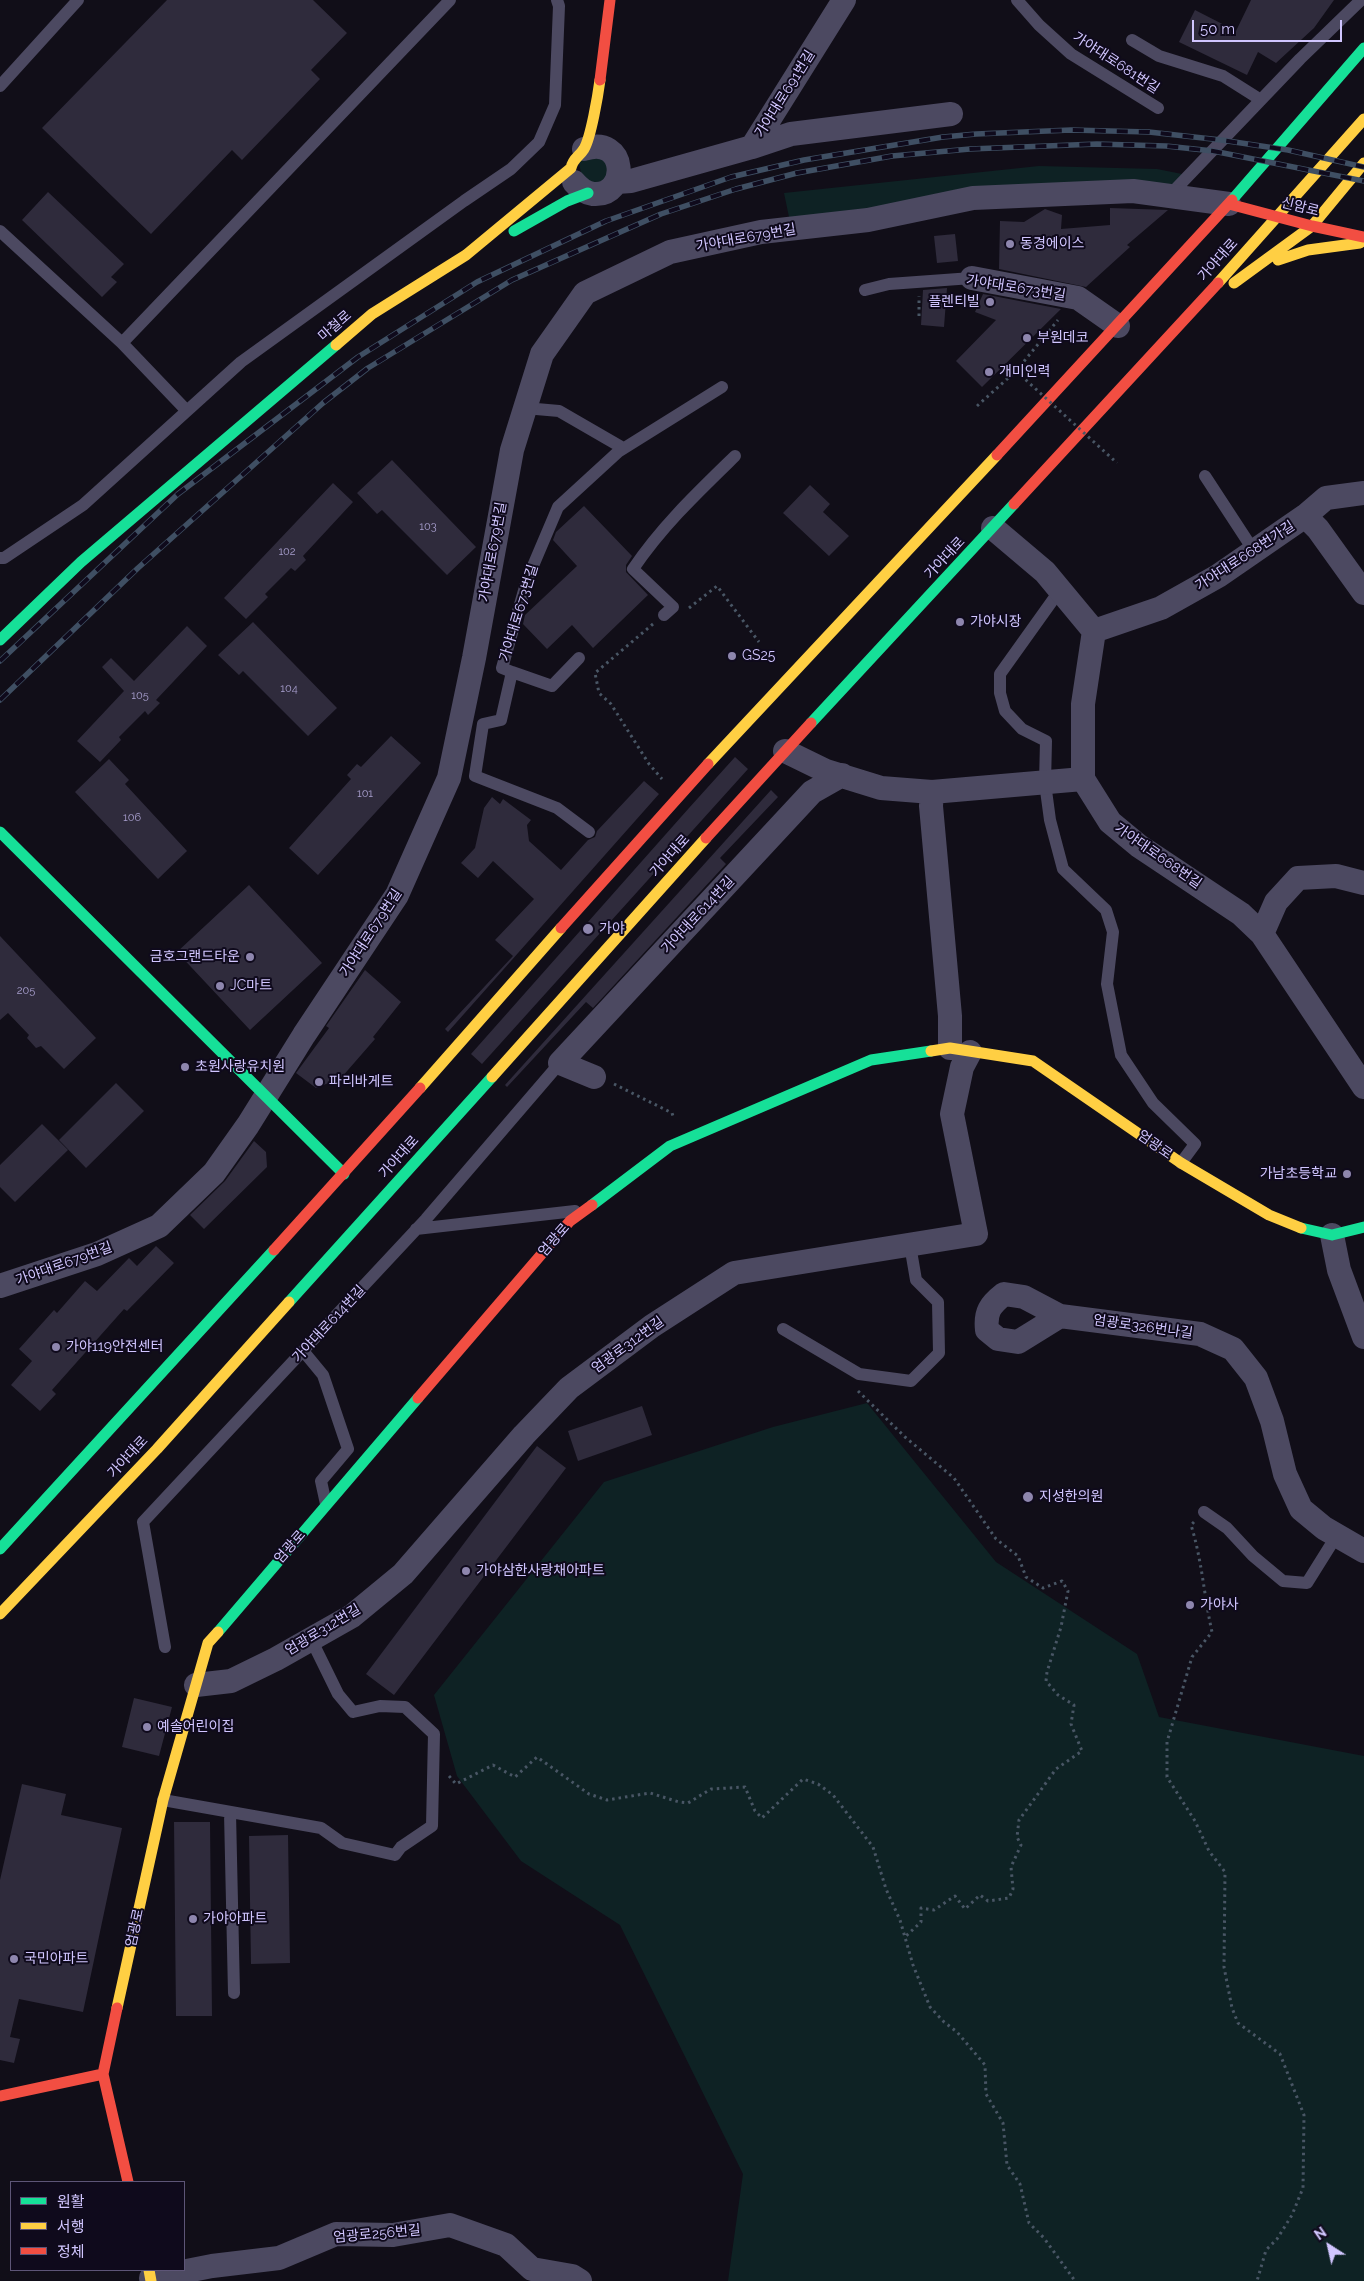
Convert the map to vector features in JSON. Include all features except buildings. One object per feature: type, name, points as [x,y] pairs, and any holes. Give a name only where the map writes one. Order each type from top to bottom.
[{"type":"main road","name":"마철로","points":[[0,640],[81,562],[372,314],[466,255],[571,168],[573,160],[584,149],[597,100],[610,0]]},
{"type":"main road","points":[[0,1549],[344,1174],[677,797],[1118,326],[1229,204],[1364,48]]},
{"type":"main road","points":[[1336,96],[1337,81]]},
{"type":"main road","points":[[1352,116],[1364,111]]},
{"type":"main road","name":"가야대로","points":[[0,1614],[157,1449],[785,751],[1181,324],[1364,119]]},
{"type":"main road","points":[[1181,324],[1250,270],[1312,226],[1364,163]]},
{"type":"main road","points":[[466,255],[502,238],[567,201],[588,193]]},
{"type":"main road","name":"신암로","points":[[1229,204],[1312,226],[1364,237]]},
{"type":"main road","points":[[1250,270],[1308,250],[1364,242]]},
{"type":"main road","points":[[0,832],[134,963],[266,1098],[344,1174]]},
{"type":"main road","points":[[117,929],[134,963]]},
{"type":"main road","points":[[97,947],[134,963]]},
{"type":"main road","name":"엄광로","points":[[128,2181],[103,2074],[163,1800],[208,1643],[570,1221],[584,1210],[670,1146],[871,1060],[960,1050],[1033,1061],[1181,1163],[1269,1215],[1306,1230],[1353,1228]]},
{"type":"main road","points":[[0,2096],[103,2074]]},
{"type":"street","name":"가야대로691번길","points":[[617,182],[631,181],[752,146],[844,0]]},
{"type":"street","points":[[752,146],[791,134],[952,114]]},
{"type":"street","points":[[571,168],[575,184],[588,193],[604,193],[617,182],[619,173],[615,156],[600,146],[584,149]]},
{"type":"street","name":"가야대로679번길","points":[[0,1286],[97,1254],[158,1226],[214,1173],[266,1098],[304,1035],[397,895],[449,778],[474,658],[512,450],[525,408],[542,354],[585,293],[670,252],[762,232],[868,220],[973,198],[1133,192],[1229,204]]},
{"type":"street","name":"가야대로673번길","points":[[972,278],[1078,298],[1118,326]]},
{"type":"street","points":[[1305,516],[1326,498],[1364,493]]},
{"type":"street","name":"가야대로668번가길","points":[[1094,630],[1161,608],[1218,576],[1305,516],[1318,530],[1364,593]]},
{"type":"street","points":[[785,751],[826,771],[881,788],[932,792],[1083,779],[1083,704],[1094,630],[1045,572],[993,528]]},
{"type":"street","name":"가야대로614번길","points":[[560,1063],[812,792],[842,776]]},
{"type":"street","name":"가야대로668번길","points":[[1083,779],[1110,822],[1139,846],[1241,914],[1262,934],[1364,1086]]},
{"type":"street","points":[[932,792],[950,1016],[960,1050]]},
{"type":"street","points":[[1262,934],[1276,902],[1298,878],[1336,876],[1364,883]]},
{"type":"street","name":"엄광로312번길","points":[[196,1685],[231,1681],[352,1616],[403,1574],[524,1436],[569,1388],[668,1315],[734,1272],[976,1234],[952,1114],[962,1067],[960,1050]]},
{"type":"street","points":[[560,1063],[594,1077]]},
{"type":"street","points":[[1353,1228],[1339,1270],[1364,1336]]},
{"type":"street","name":"엄광로326번나길","points":[[1060,1316],[1018,1342],[998,1339],[987,1330],[986,1319],[989,1307],[1004,1294],[1024,1298],[1060,1316],[1200,1334],[1233,1349],[1256,1378],[1272,1421],[1285,1474],[1301,1509],[1324,1528],[1364,1551]]},
{"type":"street","name":"엄광로256번길","points":[[185,2270],[279,2258],[336,2234],[392,2235],[450,2225],[506,2245],[532,2275],[572,2276],[580,2281]]},
{"type":"street","points":[[212,2266],[236,2281]]},
{"type":"street","name":"엄광로256번길","points":[[150,2276],[181,2271]]},
{"type":"lane","points":[[0,86],[78,0]]},
{"type":"lane","points":[[122,343],[450,0]]},
{"type":"lane","points":[[0,558],[4,558],[32,541],[83,505],[241,362],[464,200],[511,169],[538,142],[555,106],[559,6],[557,0]]},
{"type":"lane","name":"가야대로681번길","points":[[1017,0],[1039,25],[1071,54],[1158,108]]},
{"type":"lane","points":[[1169,196],[1361,0]]},
{"type":"lane","points":[[1132,40],[1159,56],[1223,76],[1261,100]]},
{"type":"lane","points":[[0,231],[122,343],[187,411]]},
{"type":"lane","name":"가야대로673번길","points":[[865,290],[889,284],[972,278]]},
{"type":"lane","name":"가야대로673번길","points":[[589,832],[557,808],[474,776],[483,724],[500,720],[512,672],[502,668],[504,660],[527,580],[558,507],[623,448],[722,387]]},
{"type":"lane","points":[[525,408],[559,411],[623,448]]},
{"type":"lane","points":[[664,614],[672,607],[633,568],[681,509],[735,456]]},
{"type":"lane","points":[[1205,476],[1254,551]]},
{"type":"lane","points":[[1060,590],[1000,674],[1000,693],[1005,711],[1022,729],[1046,741],[1045,783],[1050,820],[1063,869],[1106,910],[1113,932],[1107,984],[1121,1055],[1153,1103],[1195,1144],[1181,1163]]},
{"type":"lane","points":[[512,672],[552,686],[579,658]]},
{"type":"lane","name":"가야대로614번길","points":[[165,1647],[143,1522],[304,1352],[416,1229],[560,1063]]},
{"type":"lane","points":[[416,1229],[584,1210]]},
{"type":"lane","points":[[783,1329],[859,1374],[911,1381],[940,1353],[938,1302],[916,1280],[910,1245]]},
{"type":"lane","points":[[304,1352],[323,1375],[348,1448],[321,1481],[326,1505]]},
{"type":"lane","points":[[1204,1512],[1227,1528],[1253,1556],[1283,1581],[1307,1583],[1337,1535]]},
{"type":"lane","points":[[163,1800],[321,1828],[342,1844],[395,1855],[401,1847],[432,1826],[434,1734],[405,1707],[380,1706],[353,1712],[338,1694],[311,1639]]},
{"type":"lane","points":[[230,1813],[234,1993]]},
{"type":"path","points":[[978,406],[1016,371],[1058,320]]},
{"type":"path","points":[[1016,371],[1117,463]]},
{"type":"path","points":[[677,797],[649,764],[611,704],[599,693],[595,673],[664,614],[684,612],[717,586],[759,642]]},
{"type":"path","points":[[594,1077],[624,1088],[672,1112],[684,1140]]},
{"type":"path","points":[[842,1365],[859,1394],[905,1437],[954,1478],[996,1539],[1018,1556],[1026,1577],[1043,1588],[1062,1581],[1068,1591],[1061,1627],[1046,1681],[1058,1695],[1074,1705],[1071,1724],[1082,1751],[1056,1769],[1019,1820],[1017,1837],[1021,1845],[1011,1867],[1013,1889],[1009,1898],[988,1901],[980,1895],[965,1908],[955,1896],[934,1910],[921,1908],[921,1922],[905,1937]]},
{"type":"path","points":[[1204,1512],[1191,1525],[1202,1570],[1204,1600],[1212,1632],[1192,1657],[1167,1742],[1167,1777],[1195,1821],[1209,1851],[1225,1872],[1224,1967],[1232,2008],[1238,2023],[1280,2054],[1304,2115],[1303,2188],[1292,2215],[1277,2239],[1266,2250],[1257,2281]]},
{"type":"path","points":[[433,1755],[456,1784],[493,1765],[515,1777],[536,1757],[589,1794],[607,1800],[650,1793],[688,1803],[711,1789],[745,1787],[755,1812],[762,1818],[803,1778],[818,1784],[833,1795],[873,1847],[886,1890],[930,2007],[957,2032],[985,2065],[986,2094],[1004,2123],[1007,2166],[1020,2184],[1028,2223],[1044,2238],[1075,2281]]},
{"type":"green space","points":[[583,158],[607,158],[608,181],[583,183],[579,163]]},
{"type":"green space","points":[[1039,166],[1157,169],[1182,174],[1169,196],[1133,191],[817,226],[789,217],[784,193]]},
{"type":"green space","points":[[867,1403],[996,1562],[1137,1654],[1159,1717],[1364,1756],[1364,2281],[728,2281],[743,2174],[620,1925],[521,1861],[457,1776],[434,1695],[604,1482],[773,1427]]},
{"type":"railway","points":[[0,661],[178,494],[358,357],[477,282],[606,221],[731,177],[804,160],[943,137],[976,134],[1071,130],[1149,132],[1288,150],[1364,167]]},
{"type":"railway","points":[[0,700],[138,568],[323,403],[368,368],[512,280],[661,214],[736,189],[797,173],[892,156],[970,149],[1097,144],[1166,146],[1213,151],[1364,181]]},
{"type":"traffic: fast","points":[[1232,200],[1364,48]]},
{"type":"traffic: fast","points":[[514,231],[567,201],[588,193]]},
{"type":"traffic: fast","points":[[0,640],[81,562],[336,345]]},
{"type":"traffic: fast","points":[[811,723],[1014,504]]},
{"type":"traffic: fast","points":[[0,832],[344,1174]]},
{"type":"traffic: fast","points":[[592,1205],[670,1146],[871,1060],[931,1051]]},
{"type":"traffic: fast","points":[[289,1302],[492,1077]]},
{"type":"traffic: fast","points":[[1301,1228],[1332,1235],[1364,1227]]},
{"type":"traffic: fast","points":[[0,1549],[274,1250]]},
{"type":"traffic: fast","points":[[218,1632],[418,1398]]},
{"type":"traffic: slow","points":[[336,345],[372,314],[466,255],[571,168],[573,162],[587,143],[600,80]]},
{"type":"traffic: slow","points":[[1218,283],[1364,119]]},
{"type":"traffic: slow","points":[[1234,283],[1312,226],[1364,163]]},
{"type":"traffic: slow","points":[[1278,260],[1308,250],[1360,243]]},
{"type":"traffic: slow","points":[[708,764],[997,455]]},
{"type":"traffic: slow","points":[[492,1077],[706,838]]},
{"type":"traffic: slow","points":[[420,1088],[561,928]]},
{"type":"traffic: slow","points":[[931,1051],[950,1048],[1033,1061],[1181,1163],[1269,1215],[1301,1228]]},
{"type":"traffic: slow","points":[[0,1614],[157,1449],[289,1302]]},
{"type":"traffic: slow","points":[[117,2008],[163,1800],[208,1643],[218,1632]]},
{"type":"traffic: slow","points":[[149,2271],[151,2281]]},
{"type":"traffic: jam","points":[[600,80],[610,0]]},
{"type":"traffic: jam","points":[[997,455],[1232,200]]},
{"type":"traffic: jam","points":[[1229,204],[1312,226],[1364,237]]},
{"type":"traffic: jam","points":[[1014,504],[1218,283]]},
{"type":"traffic: jam","points":[[706,838],[811,723]]},
{"type":"traffic: jam","points":[[561,928],[708,764]]},
{"type":"traffic: jam","points":[[274,1250],[420,1088]]},
{"type":"traffic: jam","points":[[418,1398],[570,1221],[592,1205]]},
{"type":"traffic: jam","points":[[117,2008],[103,2074],[128,2181]]},
{"type":"traffic: jam","points":[[0,2096],[103,2074]]},
{"type":"place","name":"동경에이스","points":[[1010,244]]},
{"type":"place","name":"플렌티빌","points":[[990,302]]},
{"type":"place","name":"부원데코","points":[[1027,338]]},
{"type":"place","name":"개미인력","points":[[989,372]]},
{"type":"place","name":"가야시장","points":[[960,622]]},
{"type":"place","name":"GS25","points":[[732,656]]},
{"type":"place","name":"가야","points":[[588,929]]},
{"type":"place","name":"금호그랜드타운","points":[[250,957]]},
{"type":"place","name":"JC마트","points":[[220,986]]},
{"type":"place","name":"초원사랑유치원","points":[[185,1067]]},
{"type":"place","name":"파리바게트","points":[[319,1082]]},
{"type":"place","name":"가남초등학교","points":[[1347,1174]]},
{"type":"place","name":"가야119안전센터","points":[[56,1347]]},
{"type":"place","name":"지성한의원","points":[[1028,1497]]},
{"type":"place","name":"가야삼한사랑채아파트","points":[[466,1571]]},
{"type":"place","name":"가야사","points":[[1190,1605]]},
{"type":"place","name":"예솔어린이집","points":[[147,1727]]},
{"type":"place","name":"가야아파트","points":[[193,1919]]},
{"type":"place","name":"국민아파트","points":[[14,1959]]}]
